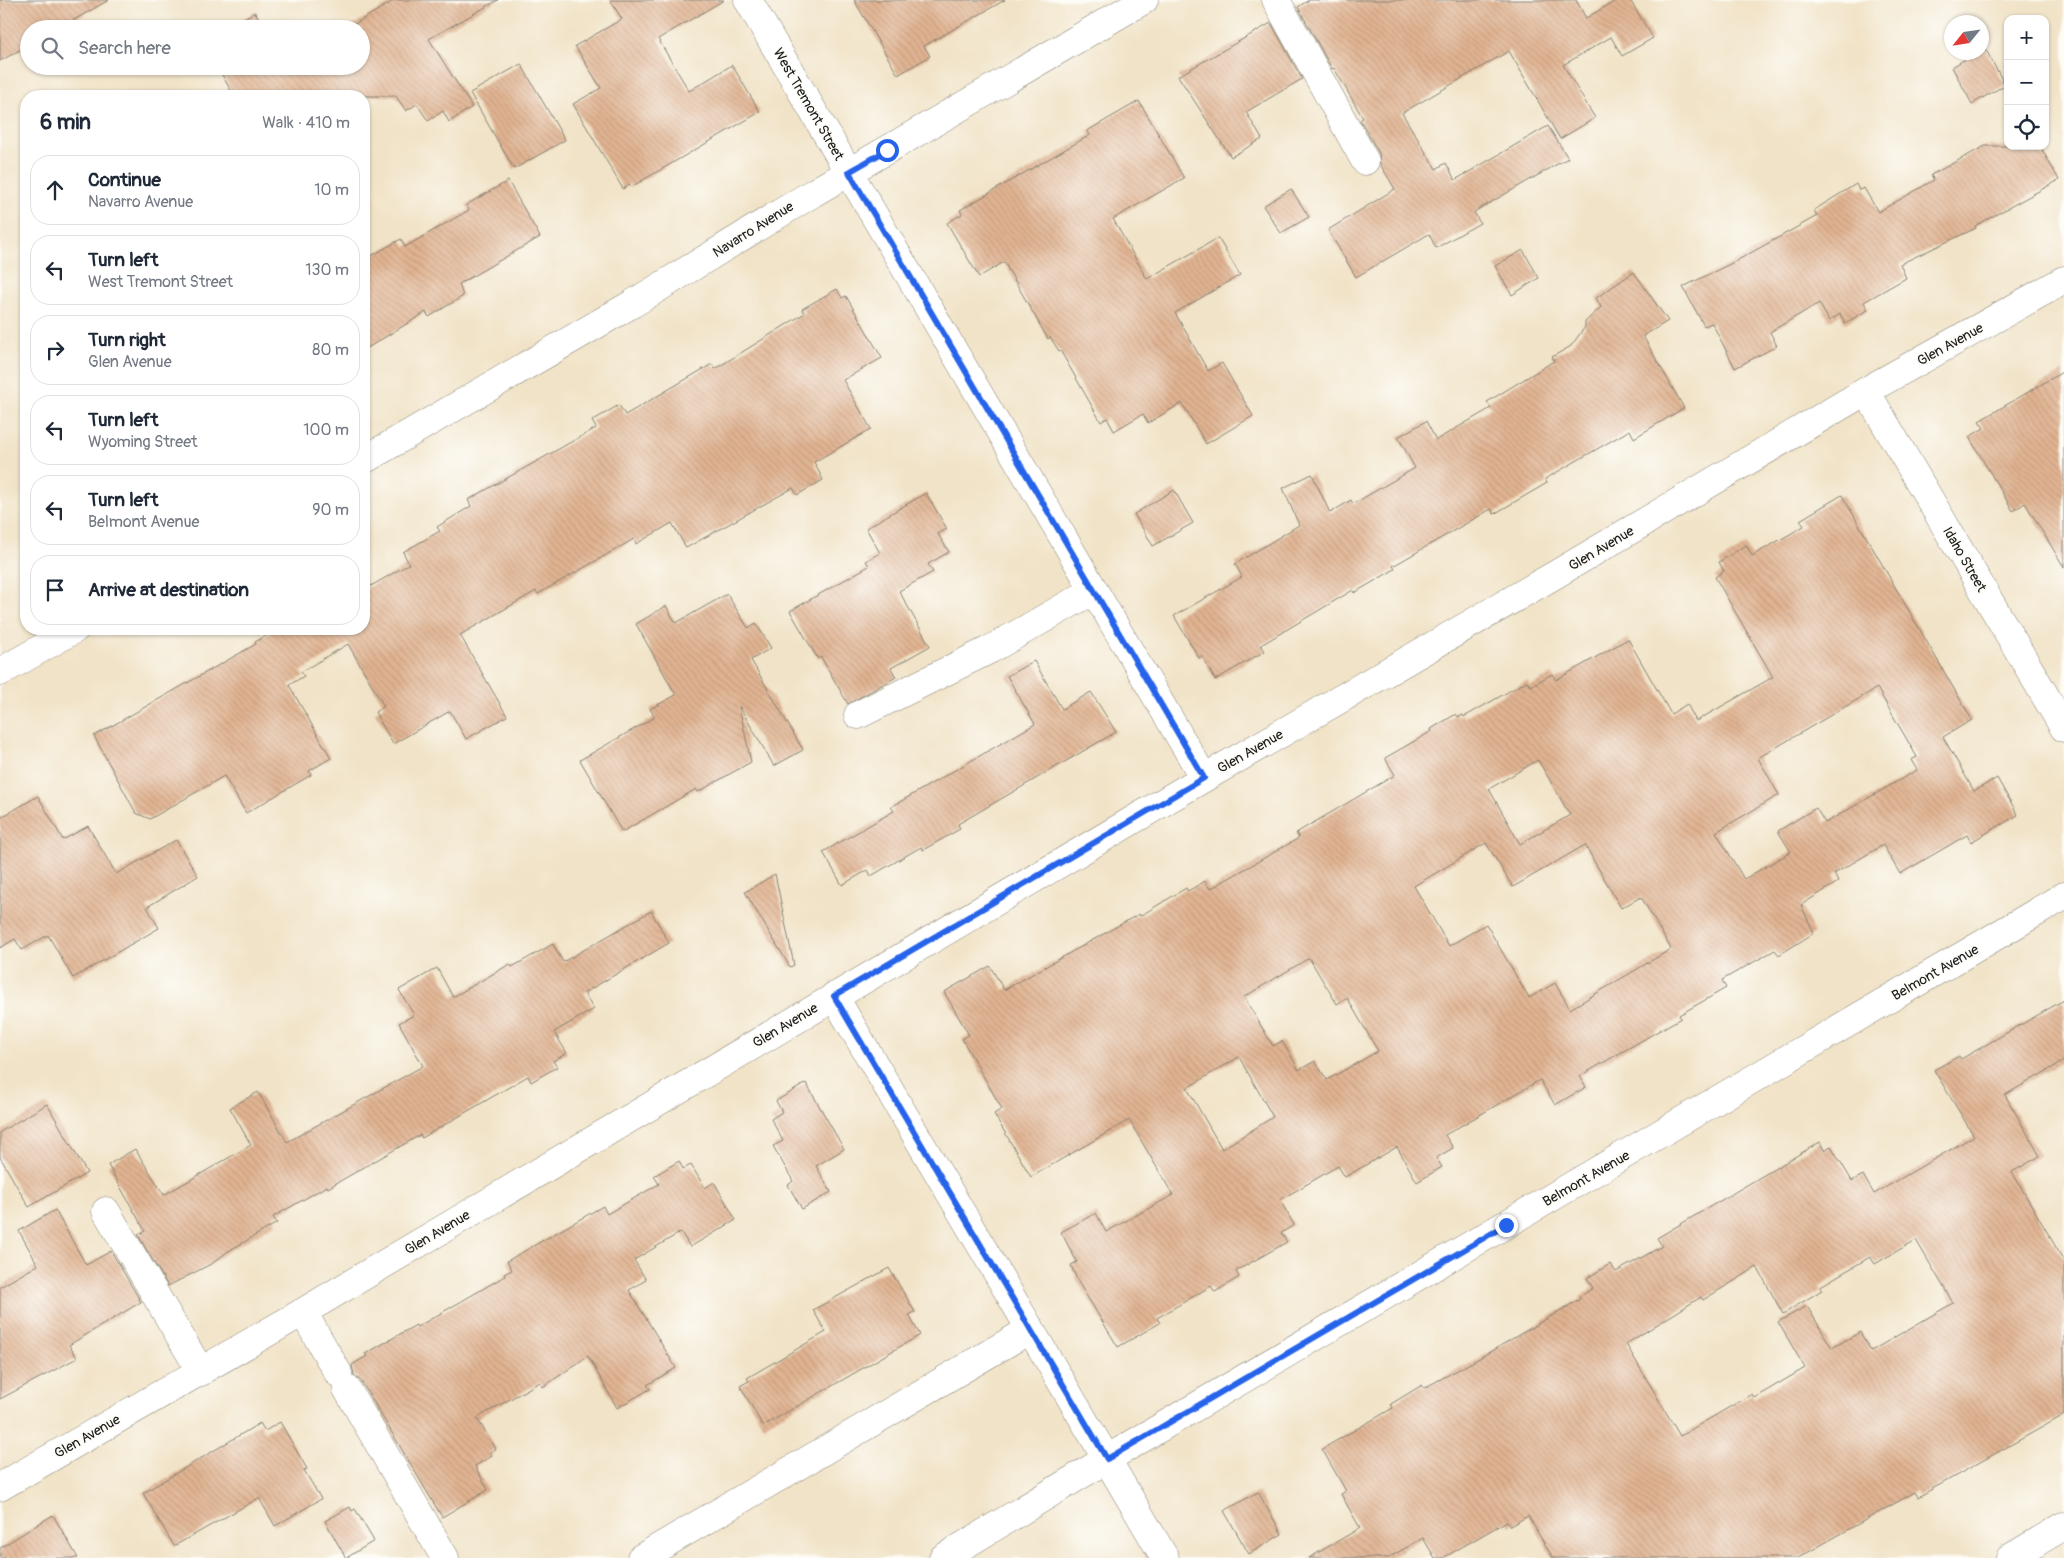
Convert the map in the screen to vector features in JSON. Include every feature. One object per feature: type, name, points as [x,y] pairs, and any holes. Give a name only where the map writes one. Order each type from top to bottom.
[{"type":"street","name":"West Tremont Street","points":[[748,0],[1204,778]]},
{"type":"street","name":"Navarro Avenue","points":[[370,457],[632,304],[849,172],[1144,0]]},
{"type":"street","points":[[1276,0],[1365,161]]},
{"type":"street","name":"Glen Avenue","points":[[0,1488],[303,1312],[1204,778],[1545,581],[1866,391],[2064,280]]},
{"type":"street","name":"Idaho Street","points":[[1866,391],[2064,728]]},
{"type":"street","points":[[858,715],[991,649],[1094,590]]},
{"type":"street","points":[[0,672],[65,635]]},
{"type":"street","name":"Belmont Avenue","points":[[943,1558],[1107,1459],[2064,896]]},
{"type":"street","points":[[834,996],[1165,1558]]},
{"type":"street","points":[[106,1211],[201,1372]]},
{"type":"street","points":[[303,1312],[445,1558]]},
{"type":"street","points":[[641,1558],[1030,1329]]},
{"type":"street","points":[[2010,1558],[2064,1526]]},
{"type":"building","points":[[0,0],[109,0],[74,20],[20,20],[20,50],[0,61]]},
{"type":"building","points":[[395,0],[498,0],[429,39],[472,107],[449,122],[443,111],[428,121],[417,104],[406,111],[396,96],[370,96],[370,90],[231,90],[222,75],[370,75],[370,20],[361,20]]},
{"type":"building","points":[[610,0],[724,0],[658,39],[689,91],[732,65],[760,112],[631,187],[629,184],[623,189],[573,104],[601,88],[575,46],[622,19]]},
{"type":"building","points":[[854,0],[1005,0],[924,46],[930,56],[898,75]]},
{"type":"building","points":[[1309,0],[1576,0],[1586,18],[1617,0],[1630,0],[1653,38],[1622,56],[1611,37],[1563,65],[1595,118],[1560,139],[1509,51],[1402,113],[1436,169],[1446,163],[1455,180],[1548,126],[1568,158],[1474,212],[1480,223],[1436,248],[1429,234],[1356,277],[1328,230],[1395,189],[1380,164],[1379,153],[1360,120],[1363,118],[1334,68],[1332,69],[1298,7]]},
{"type":"building","points":[[255,12],[260,20],[240,20]]},
{"type":"building","points":[[1271,23],[1302,79],[1246,112],[1262,139],[1231,157],[1178,76]]},
{"type":"building","points":[[1989,55],[2004,86],[1972,104],[1952,67],[1964,60],[1989,60]]},
{"type":"building","points":[[521,64],[565,140],[514,169],[470,93]]},
{"type":"building","points":[[1139,101],[1184,178],[1113,219],[1147,279],[1218,238],[1240,275],[1175,313],[1208,371],[1222,363],[1253,416],[1206,444],[1182,403],[1148,423],[1143,414],[1114,431],[1107,418],[1101,422],[1060,350],[1050,337],[1048,339],[1004,262],[979,277],[947,223],[962,214],[960,210],[1090,135],[1087,131]]},
{"type":"building","points":[[1985,146],[2004,146],[2004,150],[2042,150],[2059,180],[1975,226],[1976,228],[1900,264],[1906,278],[1864,302],[1868,310],[1845,323],[1840,314],[1829,321],[1819,303],[1770,332],[1777,346],[1735,368],[1712,323],[1704,326],[1683,287],[1738,260],[1817,216],[1814,210],[1856,184],[1859,190],[1864,188],[1878,212],[1934,180],[1931,175]]},
{"type":"building","points":[[508,181],[540,237],[459,284],[463,296],[429,317],[426,312],[370,346],[370,257],[401,239],[405,247],[469,210],[466,205]]},
{"type":"building","points":[[1291,189],[1309,217],[1281,233],[1263,206]]},
{"type":"building","points":[[1523,250],[1539,278],[1512,295],[1495,266]]},
{"type":"building","points":[[1634,272],[1668,321],[1643,336],[1684,408],[1634,438],[1630,430],[1545,479],[1547,483],[1494,514],[1491,509],[1393,566],[1395,569],[1354,593],[1353,590],[1261,645],[1265,651],[1215,680],[1202,656],[1199,658],[1174,616],[1242,577],[1235,564],[1299,525],[1283,488],[1312,474],[1330,513],[1351,500],[1353,504],[1415,468],[1398,437],[1426,421],[1436,440],[1491,408],[1487,402],[1554,361],[1552,357],[1571,346],[1585,327],[1585,322],[1601,307],[1596,298]]},
{"type":"building","points":[[837,289],[842,298],[846,296],[882,358],[843,380],[871,429],[814,462],[823,480],[797,495],[793,488],[686,548],[672,523],[636,544],[634,539],[538,594],[536,591],[460,635],[507,716],[466,739],[450,711],[393,744],[375,712],[384,706],[348,644],[301,672],[304,676],[289,685],[331,758],[309,771],[311,775],[246,813],[224,776],[150,819],[136,813],[94,736],[256,644],[255,642],[267,635],[370,635],[370,587],[409,564],[403,552],[440,531],[437,527],[471,506],[468,500],[596,428],[592,421],[619,405],[625,415],[712,364],[715,369],[805,313],[802,309]]},
{"type":"building","points":[[2064,371],[2064,567],[2025,503],[2013,511],[1969,437],[1984,428],[1979,421]]},
{"type":"building","points":[[1174,490],[1193,523],[1153,546],[1134,514]]},
{"type":"building","points":[[926,493],[947,529],[938,534],[949,552],[928,564],[933,572],[899,591],[930,646],[891,668],[896,677],[848,704],[821,657],[818,659],[790,611],[869,566],[866,561],[880,553],[866,528]]},
{"type":"building","points":[[1842,495],[1972,720],[1943,737],[1974,791],[1997,778],[2018,815],[1971,842],[1967,835],[1900,874],[1883,845],[1834,874],[1838,882],[1801,905],[1814,933],[1779,955],[1775,950],[1722,980],[1726,988],[1679,1015],[1681,1018],[1580,1076],[1586,1087],[1555,1105],[1540,1080],[1445,1135],[1453,1148],[1436,1158],[1442,1167],[1417,1182],[1397,1147],[1345,1177],[1338,1166],[1280,1200],[1294,1225],[1281,1233],[1287,1242],[1236,1271],[1239,1277],[1215,1292],[1211,1286],[1157,1318],[1160,1323],[1118,1347],[1077,1280],[1071,1265],[1077,1262],[1061,1232],[1096,1213],[1106,1232],[1173,1195],[1129,1120],[1031,1177],[994,1114],[1002,1109],[962,1039],[969,1035],[944,992],[990,966],[1004,990],[1139,914],[1140,916],[1186,888],[1188,891],[1205,881],[1210,889],[1299,838],[1296,833],[1395,775],[1385,758],[1432,731],[1431,729],[1456,714],[1458,717],[1463,715],[1464,717],[1527,681],[1531,686],[1552,674],[1556,680],[1628,639],[1671,714],[1687,704],[1696,721],[1773,677],[1715,577],[1724,571],[1719,562],[1746,545],[1752,556],[1804,526],[1800,520]],"holes":[[[1877,688],[1917,757],[1911,760],[1917,770],[1825,823],[1816,808],[1778,831],[1791,852],[1744,879],[1716,832],[1779,795],[1758,758]],[[1538,760],[1570,815],[1520,844],[1489,789]],[[1486,843],[1513,887],[1585,845],[1621,908],[1641,897],[1671,949],[1570,1009],[1555,983],[1529,998],[1486,924],[1449,946],[1414,886]],[[1309,958],[1337,1004],[1347,998],[1378,1051],[1327,1080],[1315,1061],[1299,1070],[1282,1041],[1273,1046],[1244,997]],[[1239,1057],[1273,1117],[1222,1149],[1187,1088]]]},
{"type":"building","points":[[727,594],[748,628],[756,623],[771,648],[751,660],[803,750],[774,766],[739,706],[751,762],[698,792],[696,789],[622,832],[580,760],[655,717],[650,709],[676,695],[636,624],[666,606],[676,623]]},
{"type":"building","points":[[1034,661],[1062,709],[1091,692],[1116,732],[958,824],[960,829],[923,850],[921,847],[871,876],[868,870],[842,885],[823,852],[894,811],[891,807],[1035,724],[1007,676]]},
{"type":"building","points":[[38,796],[63,840],[88,826],[116,874],[176,840],[198,876],[147,907],[159,928],[73,978],[48,935],[22,950],[15,939],[0,948],[0,818]]},
{"type":"building","points":[[775,874],[794,965],[790,967],[745,892]]},
{"type":"building","points":[[651,911],[669,943],[584,993],[594,1009],[554,1032],[567,1053],[553,1061],[557,1067],[531,1082],[528,1076],[422,1138],[420,1135],[328,1188],[327,1186],[273,1217],[277,1223],[227,1252],[213,1263],[168,1286],[138,1235],[145,1231],[108,1165],[135,1149],[164,1195],[251,1145],[230,1108],[258,1092],[287,1142],[423,1066],[399,1023],[414,1015],[399,990],[437,968],[453,997],[510,964],[512,967],[553,944],[563,962]]},
{"type":"building","points":[[2064,1000],[2064,1061],[2005,1095],[2040,1156],[2012,1172],[2064,1261],[2064,1415],[1918,1497],[1915,1492],[1798,1558],[1553,1558],[1528,1516],[1510,1526],[1507,1521],[1443,1558],[1435,1558],[1423,1538],[1388,1558],[1309,1558],[1360,1528],[1341,1494],[1346,1491],[1322,1449],[1393,1408],[1391,1404],[1422,1385],[1424,1388],[1476,1360],[1580,1299],[1579,1297],[1593,1288],[1587,1278],[1610,1264],[1616,1272],[1662,1246],[1657,1238],[1820,1142],[1824,1150],[1831,1146],[1852,1181],[1863,1175],[1874,1194],[1974,1136],[1934,1070],[1959,1056],[1961,1059]],"holes":[[[1916,1240],[1953,1303],[1871,1351],[1860,1332],[1832,1348],[1807,1306],[1778,1322],[1805,1368],[1754,1398],[1752,1394],[1680,1436],[1626,1344],[1701,1297],[1703,1300],[1757,1267],[1783,1314],[1822,1290],[1819,1287],[1870,1257],[1875,1264]]]},
{"type":"building","points":[[806,1083],[844,1149],[816,1166],[831,1192],[802,1209],[788,1185],[793,1181],[773,1146],[783,1141],[771,1119],[782,1112],[776,1101]]},
{"type":"building","points":[[47,1104],[87,1173],[29,1207],[0,1157],[0,1132]]},
{"type":"building","points":[[679,1161],[683,1169],[691,1165],[705,1188],[714,1182],[736,1220],[690,1247],[681,1232],[634,1260],[646,1280],[629,1290],[676,1368],[647,1385],[650,1389],[617,1408],[588,1356],[543,1387],[540,1382],[477,1418],[496,1449],[490,1452],[492,1456],[475,1466],[488,1490],[442,1517],[361,1381],[354,1375],[352,1365],[367,1356],[365,1354],[416,1325],[417,1327],[505,1276],[504,1274],[512,1270],[507,1261],[603,1206],[607,1214],[659,1184],[654,1176]]},
{"type":"building","points":[[55,1210],[86,1265],[111,1251],[141,1302],[69,1345],[77,1358],[0,1399],[0,1287],[38,1265],[19,1231]]},
{"type":"building","points":[[889,1268],[915,1312],[909,1315],[920,1335],[763,1426],[740,1386],[749,1381],[747,1378],[826,1332],[813,1310]]},
{"type":"building","points":[[280,1422],[307,1469],[304,1470],[321,1499],[275,1526],[259,1498],[174,1546],[143,1493],[260,1423],[265,1431]]},
{"type":"building","points":[[1258,1492],[1282,1534],[1249,1554],[1224,1511]]},
{"type":"building","points":[[350,1507],[352,1511],[355,1509],[374,1541],[346,1558],[325,1521]]},
{"type":"building","points":[[53,1515],[78,1558],[0,1558],[0,1548]]},
{"type":"route","points":[[887,150],[849,172],[1204,778],[834,996],[1107,1459],[1506,1225]]}]
